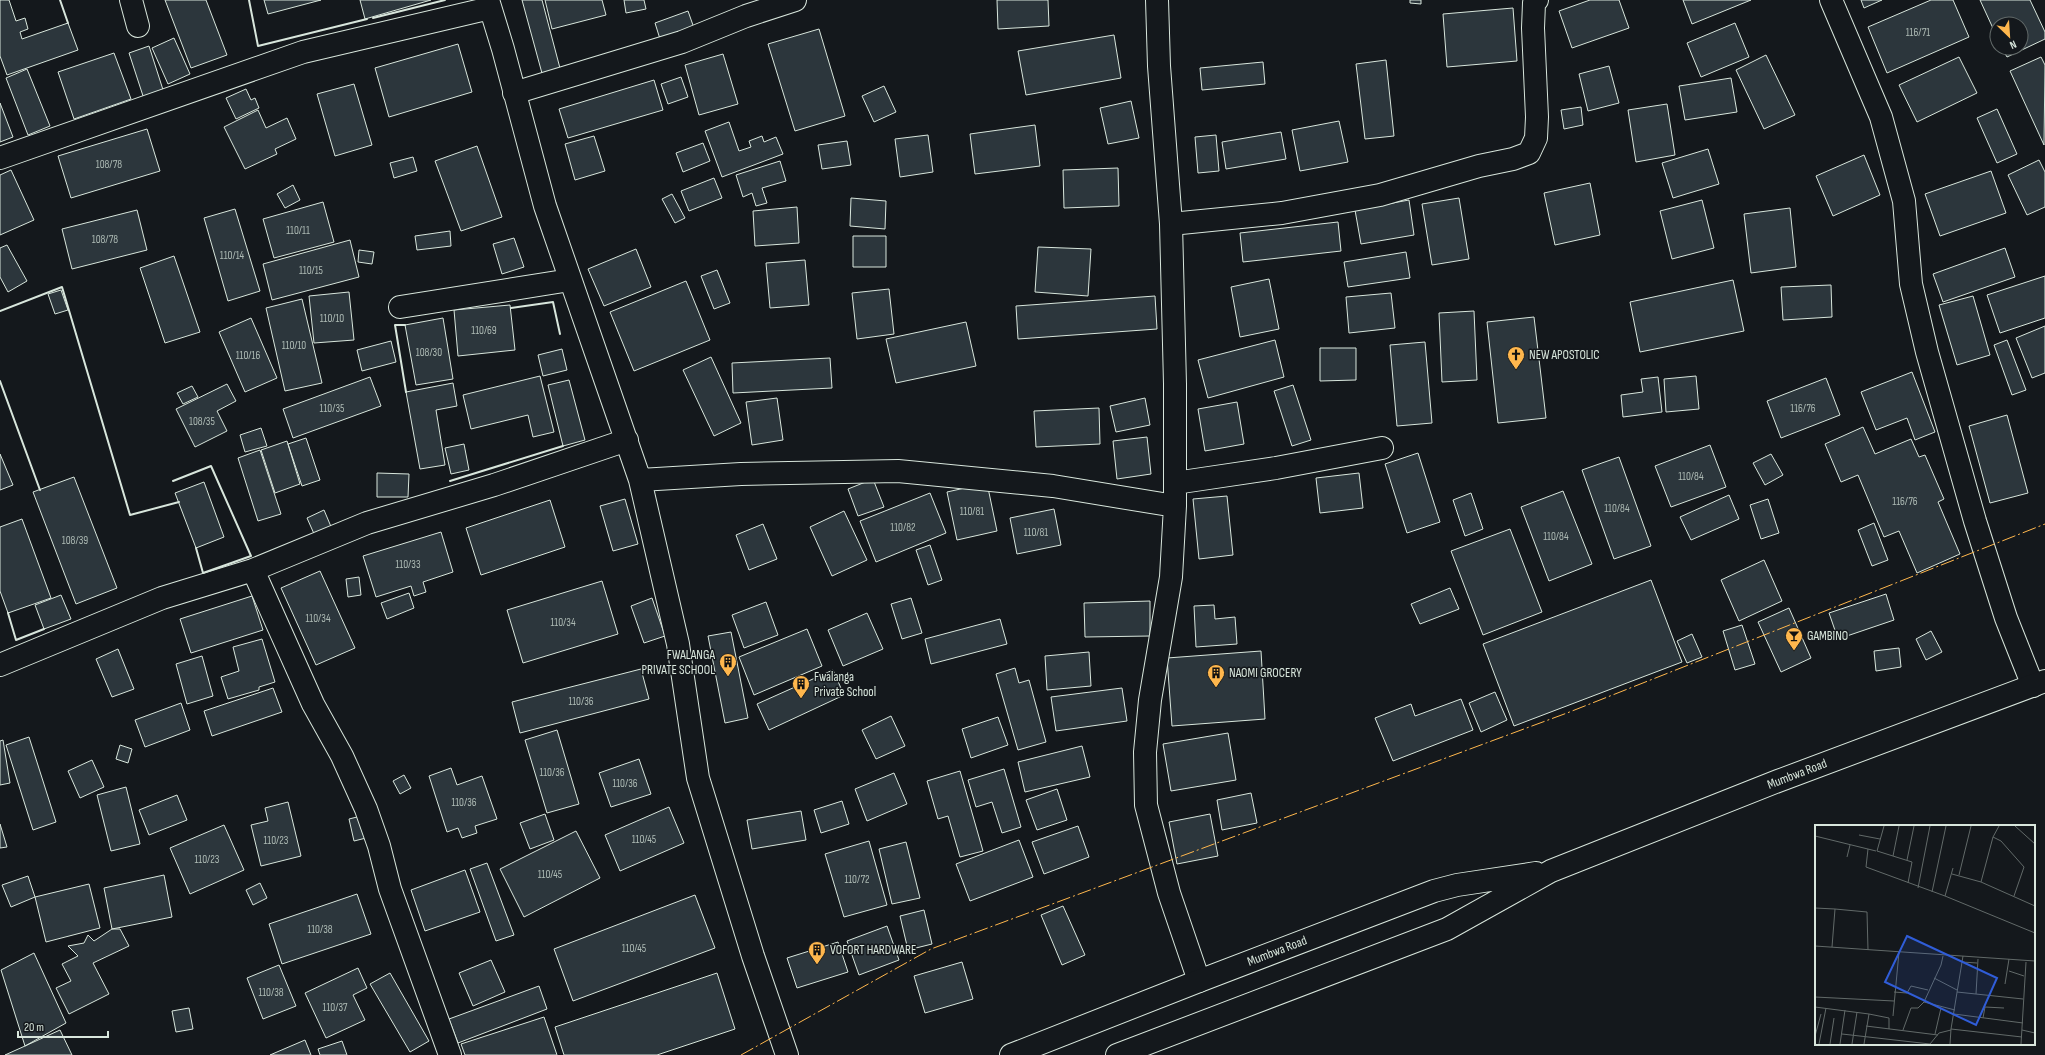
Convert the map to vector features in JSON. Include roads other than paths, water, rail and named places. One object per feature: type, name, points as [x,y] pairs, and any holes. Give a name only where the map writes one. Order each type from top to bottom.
[{"type":"street","points":[[132,0],[138,26]]},
{"type":"street","points":[[514,93],[682,42],[746,16],[791,0]]},
{"type":"street","points":[[1157,0],[1159,66],[1171,224],[1175,384],[1175,506],[1171,576],[1150,700],[1145,752],[1146,805],[1169,893],[1199,980]]},
{"type":"street","points":[[1171,224],[1282,213],[1380,195],[1479,166],[1513,159],[1529,153],[1536,138],[1537,117],[1532,28],[1534,3],[1537,0]]},
{"type":"street","points":[[1831,0],[1881,117],[1904,201],[1911,284],[1927,352],[1975,521],[1999,596],[2039,683]]},
{"type":"street","points":[[0,158],[303,52],[489,4],[503,49],[545,206],[640,480],[678,644],[698,778],[753,956],[787,1055]]},
{"type":"street","points":[[400,307],[570,280]]},
{"type":"street","points":[[0,665],[162,598],[253,570],[367,524],[494,485],[627,440]]},
{"type":"street","points":[[1175,483],[1276,468],[1382,448]]},
{"type":"street","points":[[640,480],[741,474],[898,471],[1053,486],[1175,506]]},
{"type":"street","points":[[253,570],[313,704],[342,756],[366,809],[379,846],[393,896],[450,1055]]},
{"type":"street","name":"Mumbwa Road","points":[[1117,1055],[1447,928],[1551,871],[1778,781],[2039,683]]},
{"type":"street","name":"Mumbwa Road","points":[[1011,1055],[1199,980],[1434,891],[1457,885],[1551,871]]},
{"type":"place","name":"NEW APOSTOLIC","points":[[1516,370]]},
{"type":"place","name":"GAMBINO","points":[[1794,651]]},
{"type":"place","name":"FWALANGA PRIVATE SCHOOL","points":[[728,677]]},
{"type":"place","name":"NAOMI GROCERY","points":[[1216,688]]},
{"type":"place","name":"Fwalanga Private School","points":[[801,699]]},
{"type":"place","name":"VOFORT HARDWARE","points":[[817,965]]}]
